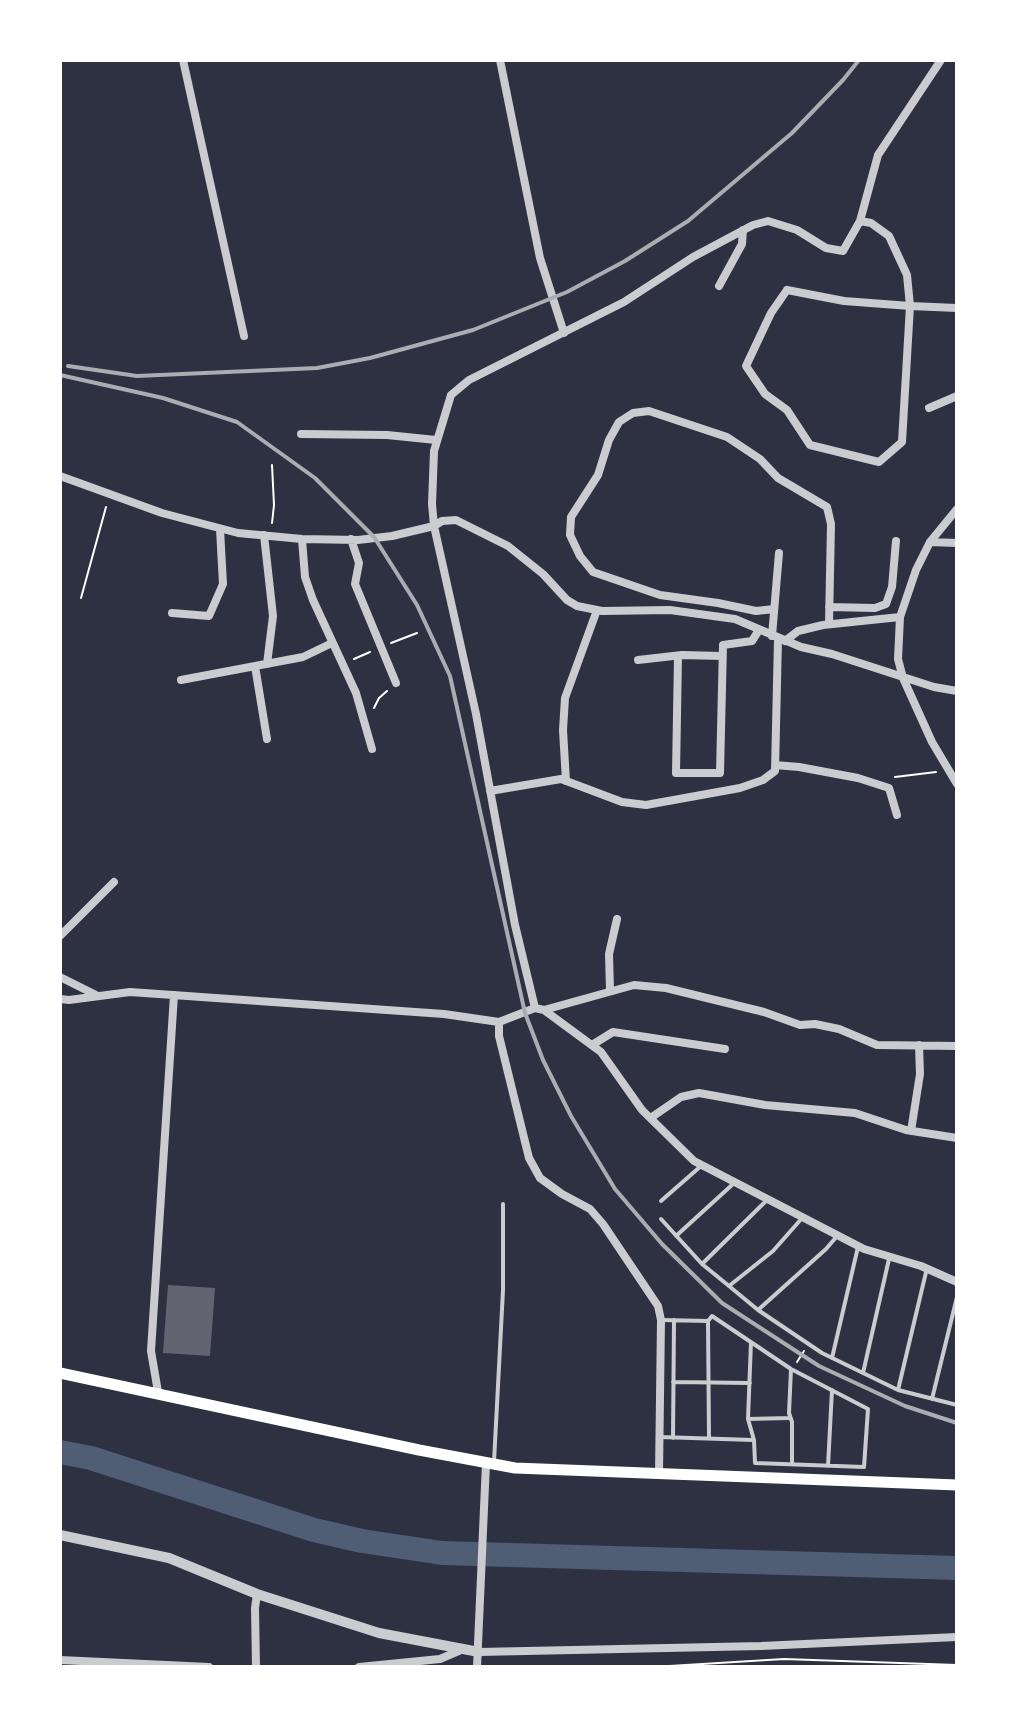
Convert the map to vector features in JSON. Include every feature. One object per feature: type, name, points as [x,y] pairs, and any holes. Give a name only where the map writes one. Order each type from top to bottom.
[{"type":"main road","points":[[60,1373],[158,1392],[488,1467],[957,1485]]},
{"type":"street","points":[[183,60],[244,336]]},
{"type":"street","points":[[500,60],[540,258],[564,333]]},
{"type":"street","points":[[941,60],[878,155],[860,221],[843,251],[826,248],[797,230],[768,221],[743,230],[693,257],[624,302],[469,380],[451,395],[436,440],[432,504],[515,925],[540,1009],[601,1052],[642,1110],[694,1161],[859,1246],[927,1268],[957,1282]]},
{"type":"street","points":[[860,221],[871,223],[889,236],[907,275],[910,306],[902,442],[879,462],[810,445],[787,410],[765,394],[746,366],[771,313],[787,290],[844,301],[910,306],[957,308]]},
{"type":"street","points":[[719,286],[742,244],[743,230]]},
{"type":"street","points":[[929,408],[957,396]]},
{"type":"street","points":[[774,609],[756,611],[660,595],[593,572],[580,556],[570,535],[571,517],[598,475],[609,440],[619,422],[633,413],[649,411],[727,437],[760,459],[778,478],[827,507],[831,524],[829,624]]},
{"type":"street","points":[[301,434],[387,435],[436,440]]},
{"type":"street","points":[[60,476],[162,513],[220,529],[267,536],[302,539],[392,536],[434,526],[442,521],[456,520],[508,546],[577,606],[597,610],[670,610],[735,619],[778,639],[903,678],[957,691]]},
{"type":"street","points":[[957,509],[930,542],[916,570],[900,617],[898,659],[903,678],[932,742],[957,784]]},
{"type":"street","points":[[172,613],[209,616],[223,584],[220,529]]},
{"type":"street","points":[[267,536],[273,616],[267,664]]},
{"type":"street","points":[[302,539],[305,577],[356,693],[372,749]]},
{"type":"street","points":[[351,539],[359,563],[355,584],[396,683]]},
{"type":"street","points":[[829,607],[875,608],[886,604],[892,587],[896,541]]},
{"type":"street","points":[[930,542],[957,543]]},
{"type":"street","points":[[490,791],[544,781],[566,781],[622,802],[646,805],[740,788],[763,780],[775,771],[778,639],[774,609],[779,553]]},
{"type":"street","points":[[566,781],[565,698],[597,610]]},
{"type":"street","points":[[778,639],[829,624],[900,617]]},
{"type":"street","points":[[678,656],[676,773],[720,773],[723,645],[752,641],[759,630]]},
{"type":"street","points":[[181,680],[303,657],[332,643]]},
{"type":"street","points":[[638,660],[722,656]]},
{"type":"street","points":[[255,666],[267,739]]},
{"type":"street","points":[[775,765],[799,767],[889,788],[897,815]]},
{"type":"street","points":[[60,936],[114,882]]},
{"type":"street","points":[[610,991],[609,954],[617,919]]},
{"type":"street","points":[[60,977],[97,996]]},
{"type":"street","points":[[60,999],[130,992],[444,1014],[499,1022],[634,985],[666,988],[764,1012],[800,1025],[815,1024],[839,1029],[877,1045],[957,1046]]},
{"type":"street","points":[[158,1392],[151,1351],[174,995]]},
{"type":"street","points":[[499,1022],[499,1036],[529,1158],[540,1178],[590,1209],[658,1306],[661,1320],[659,1474]]},
{"type":"street","points":[[592,1045],[613,1032],[725,1049]]},
{"type":"street","points":[[911,1131],[920,1074],[919,1045]]},
{"type":"street","points":[[652,1117],[681,1097],[699,1093],[765,1105],[855,1113],[911,1131],[957,1138]]},
{"type":"street","points":[[477,1667],[488,1467]]},
{"type":"street","points":[[60,1535],[169,1558],[257,1594],[379,1633],[461,1650],[761,1646],[957,1637]]},
{"type":"street","points":[[256,1667],[257,1594]]},
{"type":"street","points":[[359,1667],[440,1659],[461,1650]]},
{"type":"street","points":[[60,1660],[209,1667]]},
{"type":"lane","points":[[661,1201],[702,1165]]},
{"type":"lane","points":[[676,1236],[735,1182]]},
{"type":"lane","points":[[702,1264],[768,1199]]},
{"type":"lane","points":[[488,1467],[503,1290],[503,1204]]},
{"type":"lane","points":[[729,1286],[773,1251],[803,1217]]},
{"type":"lane","points":[[661,1219],[702,1264],[758,1310],[832,1358],[898,1390],[957,1405]]},
{"type":"lane","points":[[758,1310],[838,1235]]},
{"type":"lane","points":[[832,1358],[859,1246]]},
{"type":"lane","points":[[863,1373],[890,1257]]},
{"type":"lane","points":[[898,1390],[927,1268]]},
{"type":"lane","points":[[932,1399],[957,1297]]},
{"type":"lane","points":[[709,1438],[708,1321],[712,1316],[751,1342],[774,1358],[791,1369],[868,1409],[864,1467],[755,1463],[754,1440],[748,1419],[751,1342]]},
{"type":"lane","points":[[661,1320],[708,1321]]},
{"type":"lane","points":[[673,1438],[674,1320]]},
{"type":"lane","points":[[791,1369],[788,1401],[792,1464]]},
{"type":"lane","points":[[673,1382],[750,1383]]},
{"type":"lane","points":[[828,1466],[832,1390]]},
{"type":"lane","points":[[748,1419],[791,1418]]},
{"type":"lane","points":[[660,1437],[754,1440]]},
{"type":"path","points":[[267,536],[274,505],[272,465]]},
{"type":"path","points":[[81,598],[109,495]]},
{"type":"path","points":[[342,664],[417,633]]},
{"type":"path","points":[[362,713],[374,708],[379,698],[396,683]]},
{"type":"path","points":[[881,785],[887,778],[949,770]]},
{"type":"path","points":[[774,1358],[778,1352],[797,1363],[808,1343]]},
{"type":"path","points":[[653,1667],[784,1659],[957,1665]]},
{"type":"building","points":[[168,1285],[215,1288],[210,1356],[163,1353]]},
{"type":"waterway","points":[[60,1452],[91,1458],[314,1530],[442,1553],[957,1568]]},
{"type":"railway","points":[[68,366],[137,376],[317,368],[370,358],[473,330],[567,292],[625,261],[688,221],[792,133],[859,60]]},
{"type":"railway","points":[[60,375],[163,398],[237,422],[315,478],[374,537],[417,605],[450,676],[525,1013],[543,1060],[571,1116],[615,1189],[662,1244],[722,1303],[819,1366],[905,1406],[957,1423]]}]
